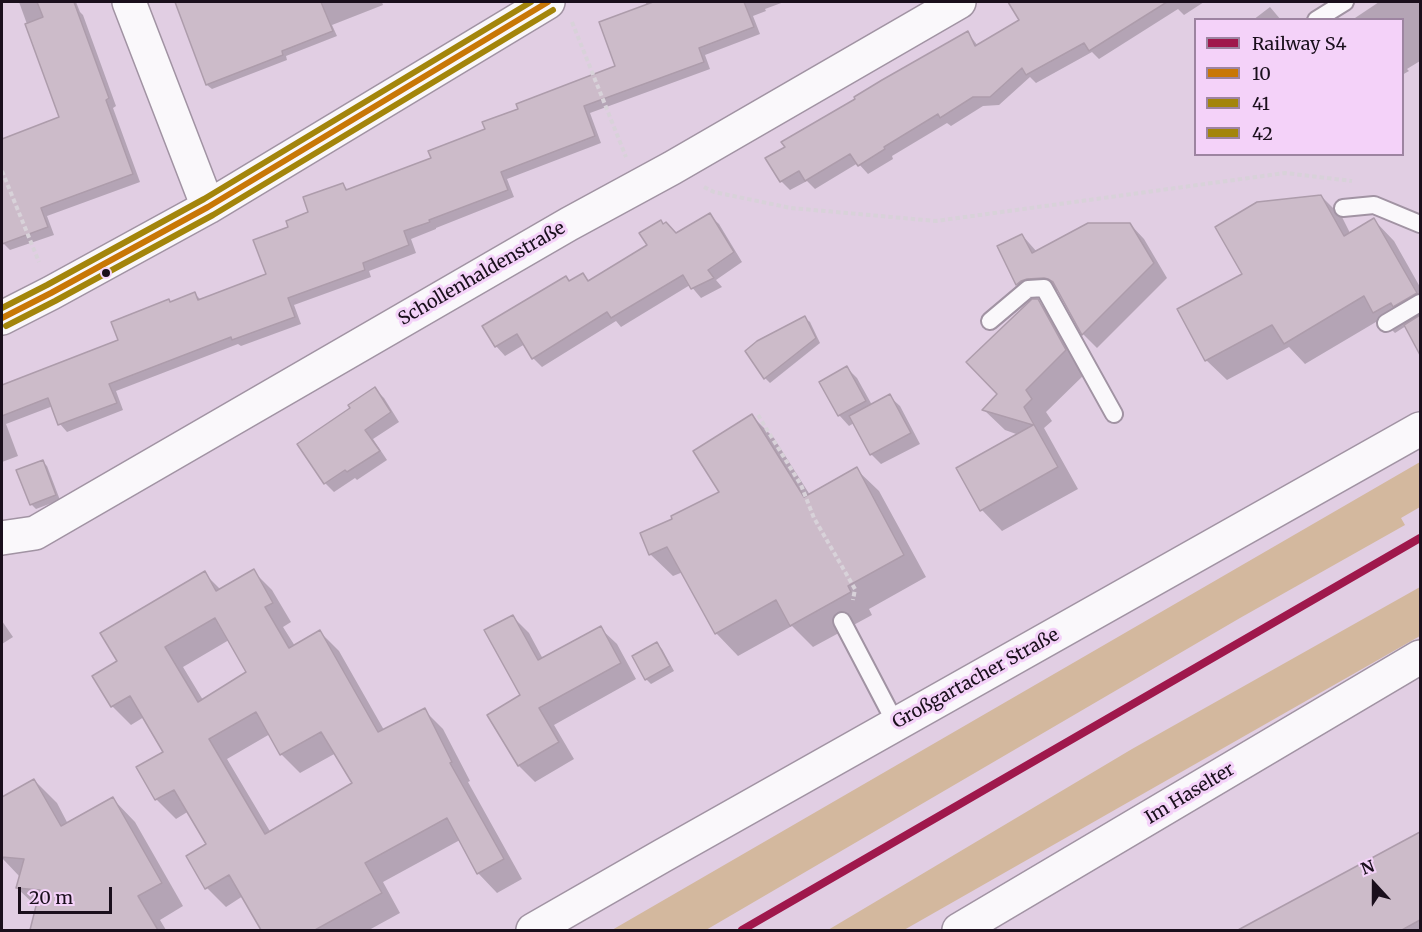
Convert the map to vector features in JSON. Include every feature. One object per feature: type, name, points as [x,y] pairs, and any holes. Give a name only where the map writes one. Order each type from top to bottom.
[{"type":"street","points":[[129,2],[208,207]]},
{"type":"street","name":"Schollenhaldenstraße","points":[[2,538],[35,533],[558,230],[672,168],[959,2]]},
{"type":"street","points":[[2,318],[208,207],[559,9]]},
{"type":"street","name":"Großgartacher Straße","points":[[533,930],[1420,429]]},
{"type":"street","name":"Im Haselter","points":[[959,930],[1420,657]]},
{"type":"lane","points":[[1319,18],[1341,2]]},
{"type":"lane","points":[[1343,208],[1374,205],[1420,224]]},
{"type":"lane","points":[[990,321],[1028,290],[1044,288],[1114,414]]},
{"type":"lane","points":[[1386,323],[1420,303]]},
{"type":"lane","points":[[842,621],[896,724]]},
{"type":"path","points":[[559,9],[638,186]]},
{"type":"path","points":[[672,168],[714,192],[791,208],[936,222],[1285,173],[1361,182]]},
{"type":"path","points":[[2,171],[51,293]]},
{"type":"path","points":[[758,415],[801,485],[814,518],[855,589],[851,609],[842,621]]},
{"type":"shaded area","points":[[1420,462],[1420,507],[1401,518],[1405,525],[1240,618],[706,930],[612,930]]},
{"type":"shaded area","points":[[1420,587],[1420,636],[904,930],[828,930],[1132,749]]},
{"type":"building","points":[[37,2],[74,2],[109,98],[106,100],[133,174],[41,208],[48,227],[2,244],[2,139],[59,117],[25,24],[43,17]]},
{"type":"building","points":[[175,2],[321,2],[333,31],[282,51],[283,55],[206,85]]},
{"type":"building","points":[[653,2],[744,2],[754,27],[699,48],[704,62],[584,106],[595,136],[501,172],[508,190],[404,231],[409,245],[363,263],[365,270],[288,298],[295,317],[232,340],[231,337],[109,384],[117,403],[58,425],[48,398],[2,416],[2,385],[118,340],[111,322],[169,299],[170,302],[195,292],[198,300],[266,274],[253,240],[288,227],[286,221],[308,212],[303,197],[343,183],[346,190],[431,158],[428,151],[485,129],[482,122],[518,109],[516,104],[615,66],[599,22]]},
{"type":"building","points":[[1008,2],[1167,2],[1089,51],[1084,43],[1026,75],[1022,68],[990,97],[973,97],[940,118],[938,114],[858,166],[850,154],[805,181],[799,171],[780,182],[765,158],[785,147],[781,142],[968,31],[975,46],[1019,20]]},
{"type":"building","points":[[1321,195],[1344,236],[1374,218],[1417,293],[1393,307],[1391,303],[1373,313],[1364,296],[1284,344],[1272,325],[1205,361],[1177,309],[1242,274],[1215,227],[1257,202]]},
{"type":"building","points":[[710,213],[734,252],[708,270],[714,278],[691,289],[683,275],[611,318],[607,312],[532,359],[517,334],[495,347],[482,326],[566,276],[569,281],[583,273],[588,281],[647,245],[639,233],[661,220],[676,233]]},
{"type":"building","points":[[1088,223],[1130,223],[1154,263],[1082,335],[1053,282],[1044,278],[1027,279],[1016,285],[997,246],[1022,234],[1032,253]]},
{"type":"building","points":[[1032,299],[1038,299],[1066,350],[1026,390],[1032,399],[1024,407],[1058,467],[980,511],[956,468],[1033,425],[982,410],[997,394],[966,362]]},
{"type":"building","points":[[1420,315],[1420,355],[1404,325]]},
{"type":"building","points":[[805,316],[816,338],[764,379],[745,351],[757,341]]},
{"type":"building","points":[[847,366],[866,401],[838,416],[819,382]]},
{"type":"building","points":[[375,387],[391,412],[365,430],[380,451],[324,484],[297,444],[350,408],[348,405]]},
{"type":"building","points":[[890,394],[911,433],[870,455],[849,416]]},
{"type":"building","points":[[752,414],[804,497],[857,467],[904,555],[848,586],[851,592],[790,626],[776,600],[715,634],[667,547],[649,555],[640,533],[672,519],[671,516],[719,492],[693,451]]},
{"type":"building","points":[[43,460],[56,495],[30,505],[16,470]]},
{"type":"building","points":[[254,569],[273,603],[265,607],[289,648],[320,630],[378,732],[425,708],[452,762],[450,763],[504,859],[477,874],[447,818],[365,863],[382,893],[315,930],[261,930],[229,875],[205,889],[186,856],[206,844],[174,790],[155,800],[136,767],[163,752],[130,696],[111,707],[92,676],[117,661],[100,633],[205,571],[216,591]],"holes":[[[215,618],[246,672],[198,702],[165,647]],[[256,712],[280,755],[321,732],[352,783],[265,834],[209,739]]]},
{"type":"building","points":[[513,615],[538,660],[601,626],[621,663],[539,708],[559,742],[518,766],[487,715],[520,695],[484,630]]},
{"type":"building","points":[[657,642],[670,666],[645,680],[632,656]]},
{"type":"building","points":[[34,779],[61,826],[113,797],[162,883],[138,896],[158,930],[30,930],[40,890],[16,888],[24,859],[2,857],[2,797]]},
{"type":"building","points":[[1420,832],[1420,920],[1402,930],[1238,930]]},
{"type":"rail line","name":"S4","points":[[742,930],[1420,538]]},
{"type":"transit line","name":"42","points":[[2,308],[204,199],[531,2]]},
{"type":"transit line","name":"10","points":[[2,318],[208,207],[548,2]]},
{"type":"transit line","name":"41","points":[[6,326],[213,215],[553,10]]}]
